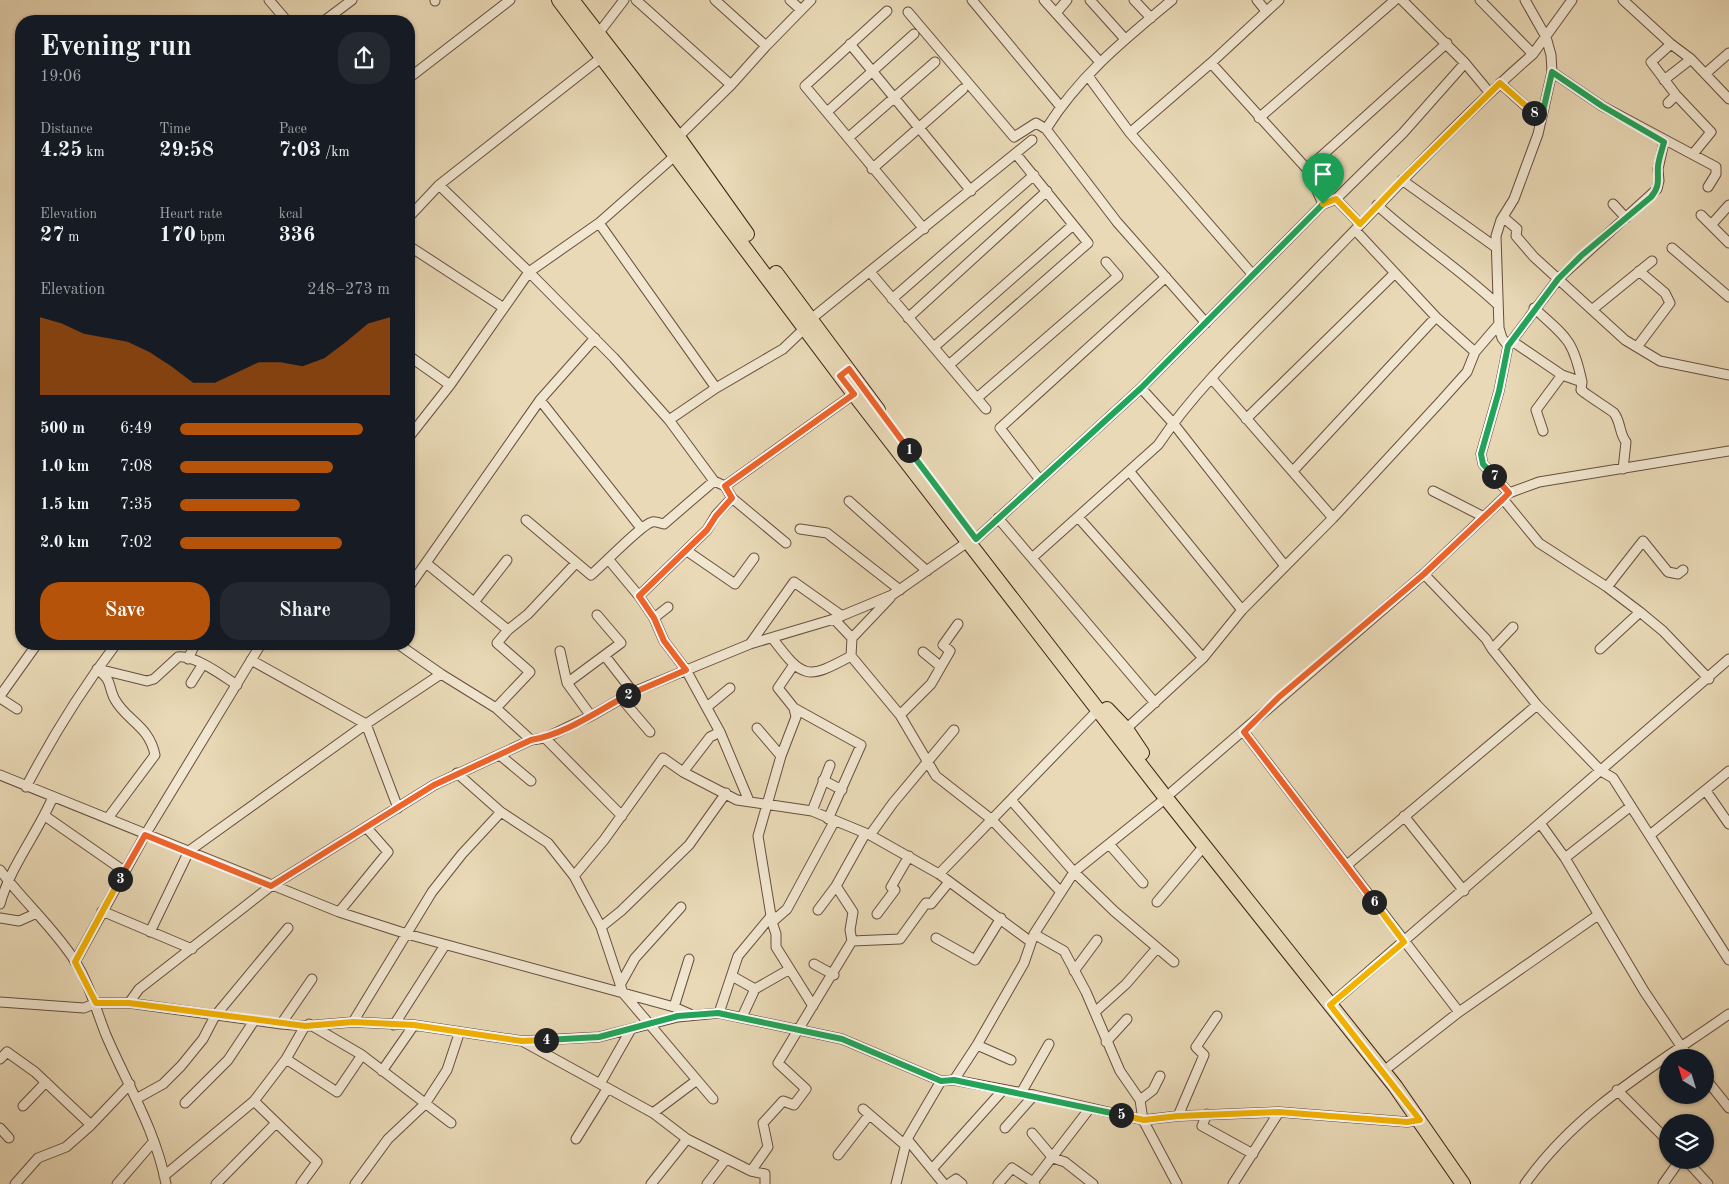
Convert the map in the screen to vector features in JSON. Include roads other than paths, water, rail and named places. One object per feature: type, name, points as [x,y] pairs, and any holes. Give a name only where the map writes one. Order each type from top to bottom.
[{"type":"main road","points":[[559,0],[808,323],[1098,710],[1263,909],[1420,1120],[1463,1184]]},
{"type":"main road","points":[[572,0],[678,138],[808,323]]},
{"type":"main road","points":[[845,372],[854,394],[972,540],[1010,580],[1094,694],[1126,729],[1204,846],[1390,1066],[1472,1184]]},
{"type":"street","points":[[269,0],[282,15]]},
{"type":"street","points":[[332,15],[352,0]]},
{"type":"street","points":[[415,73],[510,0]]},
{"type":"street","points":[[598,34],[624,0]]},
{"type":"street","points":[[636,0],[731,85]]},
{"type":"street","points":[[715,0],[766,46]]},
{"type":"street","points":[[790,0],[801,10]]},
{"type":"street","points":[[678,138],[811,0]]},
{"type":"street","points":[[972,0],[1060,106]]},
{"type":"street","points":[[1044,0],[1099,61]]},
{"type":"street","points":[[1056,13],[1067,0]]},
{"type":"street","points":[[1090,0],[1126,39]]},
{"type":"street","points":[[1134,0],[1151,18]]},
{"type":"street","points":[[1046,129],[1060,106],[1088,76],[1099,61],[1172,0]]},
{"type":"street","points":[[1257,0],[1266,11]]},
{"type":"street","points":[[1130,133],[1211,63],[1279,0]]},
{"type":"street","points":[[1259,118],[1395,0]]},
{"type":"street","points":[[1402,0],[1465,63],[1489,92]]},
{"type":"street","points":[[1480,0],[1533,54]]},
{"type":"street","points":[[1525,0],[1546,37],[1551,55],[1552,72],[1541,120],[1514,199],[1503,216],[1494,246],[1499,324],[1502,338],[1510,344],[1562,376],[1582,382]]},
{"type":"street","points":[[1032,558],[1158,445],[1173,422],[1212,379],[1377,205],[1489,92],[1533,54],[1572,0]]},
{"type":"street","points":[[1623,0],[1671,44],[1691,59],[1729,99]]},
{"type":"street","points":[[887,11],[805,86],[872,169],[924,229]]},
{"type":"street","points":[[908,12],[1014,137],[1036,123],[1046,129],[1116,222],[1206,323]]},
{"type":"street","points":[[827,112],[914,34]]},
{"type":"street","points":[[850,44],[971,191]]},
{"type":"street","points":[[1307,168],[1447,44]]},
{"type":"street","points":[[1671,44],[1651,62],[1676,95],[1711,132],[1693,154]]},
{"type":"street","points":[[1705,74],[1729,53]]},
{"type":"street","points":[[415,211],[439,186],[602,57]]},
{"type":"street","points":[[1664,80],[1691,59]]},
{"type":"street","points":[[848,138],[935,62]]},
{"type":"street","points":[[1211,63],[1259,118],[1307,168],[1323,204]]},
{"type":"street","points":[[852,638],[896,593],[972,540],[1141,388],[1323,204],[1336,199],[1403,133],[1465,63]]},
{"type":"street","points":[[1552,72],[1602,106],[1664,142],[1693,154],[1716,168],[1716,174],[1708,186]]},
{"type":"street","points":[[1088,76],[1130,133],[1254,275]]},
{"type":"street","points":[[1500,83],[1541,120]]},
{"type":"street","points":[[872,169],[963,89]]},
{"type":"street","points":[[1668,103],[1676,95]]},
{"type":"street","points":[[669,420],[716,388],[783,349],[808,323],[1032,140]]},
{"type":"street","points":[[1664,142],[1658,169],[1660,181],[1657,190],[1558,279],[1534,308],[1510,344],[1481,454],[1483,464],[1539,543],[1607,587],[1640,612],[1663,631],[1709,679]]},
{"type":"street","points":[[415,429],[450,385],[529,272],[599,222],[677,154]]},
{"type":"street","points":[[949,364],[1088,243],[1016,154]]},
{"type":"street","points":[[892,299],[1034,175]]},
{"type":"street","points":[[1402,180],[1494,246]]},
{"type":"street","points":[[439,186],[595,338],[669,420],[714,482],[725,486],[732,498],[786,543]]},
{"type":"street","points":[[908,318],[1047,191]]},
{"type":"street","points":[[1336,199],[1395,273],[1436,317],[1475,352]]},
{"type":"street","points":[[1613,204],[1626,218]]},
{"type":"street","points":[[1377,205],[1408,233],[1473,281],[1498,305]]},
{"type":"street","points":[[1712,224],[1729,205]]},
{"type":"street","points":[[1701,215],[1729,243]]},
{"type":"street","points":[[1503,216],[1517,229],[1516,236],[1528,251],[1625,340],[1660,361],[1729,376]]},
{"type":"street","points":[[599,222],[716,388]]},
{"type":"street","points":[[934,347],[1073,225]]},
{"type":"street","points":[[1672,248],[1729,297]]},
{"type":"street","points":[[415,250],[504,308]]},
{"type":"street","points":[[1593,310],[1652,261]]},
{"type":"street","points":[[977,398],[1118,276],[1106,262]]},
{"type":"street","points":[[1637,347],[1670,303],[1665,293],[1639,271]]},
{"type":"street","points":[[870,272],[986,409]]},
{"type":"street","points":[[1246,419],[1395,273]]},
{"type":"street","points":[[1040,480],[1000,428],[1166,277]]},
{"type":"street","points":[[1534,308],[1566,337],[1576,355],[1582,382],[1581,390],[1595,402],[1613,412],[1620,426],[1621,436],[1626,442],[1623,468]]},
{"type":"street","points":[[1293,471],[1436,317]]},
{"type":"street","points":[[1126,729],[1203,658],[1242,610],[1333,518],[1459,382],[1467,372],[1475,352],[1499,324]]},
{"type":"street","points":[[415,579],[540,400],[595,338]]},
{"type":"street","points":[[415,360],[450,385]]},
{"type":"street","points":[[1543,431],[1536,410],[1562,376]]},
{"type":"street","points":[[1212,379],[1333,518]]},
{"type":"street","points":[[1141,388],[1173,422],[1285,566]]},
{"type":"street","points":[[725,486],[854,394]]},
{"type":"street","points":[[540,400],[641,528]]},
{"type":"street","points":[[954,1080],[977,1045],[1024,962],[1032,938],[1060,891],[1074,872],[1244,732],[1279,697],[1424,574],[1506,496],[1539,482],[1729,452]]},
{"type":"street","points":[[1130,472],[1242,610]]},
{"type":"street","points":[[526,520],[591,575],[641,528],[652,522],[664,524],[714,482]]},
{"type":"street","points":[[1433,491],[1484,517]]},
{"type":"street","points":[[639,596],[707,530],[716,516],[732,498]]},
{"type":"street","points":[[849,501],[927,571]]},
{"type":"street","points":[[1078,517],[1203,658]]},
{"type":"street","points":[[998,518],[1155,702]]},
{"type":"street","points":[[800,529],[827,533],[896,593]]},
{"type":"street","points":[[1607,587],[1643,541],[1668,572],[1678,574],[1683,570]]},
{"type":"street","points":[[687,551],[734,584],[754,558]]},
{"type":"street","points":[[475,601],[507,560]]},
{"type":"street","points":[[609,560],[639,596],[654,618],[664,641],[686,670],[708,707],[749,802]]},
{"type":"street","points":[[426,563],[475,601],[508,630]]},
{"type":"street","points":[[496,708],[530,672],[497,643],[508,630],[528,614],[576,563]]},
{"type":"street","points":[[1424,574],[1486,639],[1492,650],[1538,705],[1601,771],[1613,778],[1729,960]]},
{"type":"street","points":[[750,644],[794,582],[838,617],[852,638],[851,656],[900,715],[936,776],[991,820],[1060,891]]},
{"type":"street","points":[[129,1003],[139,989],[271,886],[457,773],[501,756],[531,740],[546,738],[633,692],[686,670],[750,644],[838,617],[896,593]]},
{"type":"street","points":[[654,618],[668,607]]},
{"type":"street","points":[[1600,649],[1640,612]]},
{"type":"street","points":[[567,683],[621,643],[597,614]]},
{"type":"street","points":[[900,715],[931,684],[950,651],[944,645],[958,624]]},
{"type":"street","points":[[1492,650],[1513,627]]},
{"type":"street","points":[[773,638],[793,666],[814,673],[822,672],[851,656]]},
{"type":"street","points":[[17,709],[0,697],[33,650]]},
{"type":"street","points":[[26,787],[46,748],[111,650]]},
{"type":"street","points":[[188,659],[192,650]]},
{"type":"street","points":[[75,962],[145,835],[258,650]]},
{"type":"street","points":[[407,650],[496,708],[531,740]]},
{"type":"street","points":[[560,650],[567,683],[590,716]]},
{"type":"street","points":[[922,652],[940,666]]},
{"type":"street","points":[[605,656],[633,692]]},
{"type":"street","points":[[97,669],[147,681],[154,679],[178,657],[203,664],[237,685]]},
{"type":"street","points":[[1334,1002],[1709,679],[1729,659]]},
{"type":"street","points":[[251,660],[366,724],[398,808]]},
{"type":"street","points":[[191,683],[203,664]]},
{"type":"street","points":[[718,1013],[738,956],[772,918],[788,909],[831,821],[861,745],[794,708],[778,688],[793,666]]},
{"type":"street","points":[[97,669],[109,678],[115,699],[149,736],[155,755],[108,818]]},
{"type":"street","points":[[150,932],[189,851],[366,724],[441,674]]},
{"type":"street","points":[[708,707],[730,688]]},
{"type":"street","points":[[621,698],[650,732]]},
{"type":"street","points":[[1347,865],[1538,705]]},
{"type":"street","points":[[794,708],[796,717],[781,756],[758,836],[776,934],[776,947],[813,1006]]},
{"type":"street","points":[[939,874],[1098,710]]},
{"type":"street","points":[[757,728],[781,756]]},
{"type":"street","points":[[818,910],[836,886],[867,834],[954,730]]},
{"type":"street","points":[[683,772],[710,737],[720,732]]},
{"type":"street","points":[[1244,732],[1459,1012]]},
{"type":"street","points":[[546,738],[622,816]]},
{"type":"street","points":[[501,756],[531,781]]},
{"type":"street","points":[[574,876],[622,816],[663,758],[683,772],[726,792],[737,800],[812,812],[867,834],[939,874],[1032,938],[1064,951],[1095,1012],[1106,1042],[1120,1071],[1140,1100],[1144,1120],[1174,1182]]},
{"type":"street","points":[[812,812],[830,765]]},
{"type":"street","points":[[1650,834],[1729,771]]},
{"type":"street","points":[[457,773],[502,812],[548,843],[574,876],[601,927],[622,989],[649,1024],[713,1098]]},
{"type":"street","points":[[0,775],[338,912],[445,945],[622,989],[694,1016]]},
{"type":"street","points":[[823,780],[842,790]]},
{"type":"street","points":[[1706,791],[1729,824]]},
{"type":"street","points":[[601,927],[621,911],[689,845],[726,792]]},
{"type":"street","points":[[0,904],[7,879],[45,816],[52,797]]},
{"type":"street","points":[[1011,800],[1074,872],[1114,911],[1174,962]]},
{"type":"street","points":[[1565,858],[1631,806]]},
{"type":"street","points":[[353,1022],[407,934],[412,922],[432,892],[462,854],[502,812]]},
{"type":"street","points":[[45,816],[124,871]]},
{"type":"street","points":[[1404,816],[1464,891]]},
{"type":"street","points":[[1540,823],[1565,858],[1681,1048]]},
{"type":"street","points":[[338,912],[388,852],[366,828]]},
{"type":"street","points":[[1109,844],[1144,883]]},
{"type":"street","points":[[1157,902],[1204,846]]},
{"type":"street","points":[[877,914],[895,890],[891,886],[909,856]]},
{"type":"street","points":[[0,870],[37,913],[75,962],[96,1003],[106,1034],[154,1141],[165,1180],[254,1101],[286,1059],[307,1025]]},
{"type":"street","points":[[852,941],[900,939],[926,903],[931,904],[949,882]]},
{"type":"street","points":[[751,1171],[768,1148],[763,1123],[783,1101],[794,1105],[806,1089],[778,1063],[834,975],[852,941],[850,930],[853,912],[836,886]]},
{"type":"street","points":[[622,989],[635,958],[681,907]]},
{"type":"street","points":[[102,911],[192,949]]},
{"type":"street","points":[[0,918],[19,921],[37,913]]},
{"type":"street","points":[[1390,1066],[1459,1012],[1598,914]]},
{"type":"street","points":[[936,938],[975,960],[1001,918]]},
{"type":"street","points":[[136,1099],[163,1084],[203,1039],[213,1024],[215,1016],[288,928]]},
{"type":"street","points":[[1074,971],[1097,940]]},
{"type":"street","points":[[394,1025],[445,945]]},
{"type":"street","points":[[1095,1012],[1126,984],[1157,948]]},
{"type":"street","points":[[674,1007],[690,959]]},
{"type":"street","points":[[814,964],[834,975]]},
{"type":"street","points":[[742,1017],[755,989],[790,970]]},
{"type":"street","points":[[732,976],[755,989]]},
{"type":"street","points":[[281,1024],[312,979]]},
{"type":"street","points":[[0,1002],[84,1008],[96,1003],[129,1003],[281,1024],[307,1025],[353,1022],[414,1025],[459,1034],[522,1041],[599,1037],[630,1031],[678,1016],[718,1013],[842,1039],[941,1081],[954,1080],[1034,1095],[1144,1120],[1207,1114],[1279,1112],[1407,1122],[1420,1120]]},
{"type":"street","points":[[1525,1184],[1571,1129],[1617,1090],[1729,1014]]},
{"type":"street","points":[[1178,1116],[1204,1055],[1196,1047],[1218,1016]]},
{"type":"street","points":[[1106,1042],[1127,1019]]},
{"type":"street","points":[[185,1103],[228,1060],[254,1021]]},
{"type":"street","points":[[307,1025],[362,1055],[451,1123]]},
{"type":"street","points":[[382,1071],[414,1025]]},
{"type":"street","points":[[576,1140],[630,1031]]},
{"type":"street","points":[[355,1184],[388,1139],[425,1104],[447,1070],[459,1034]]},
{"type":"street","points":[[522,1041],[653,1113],[687,1140],[751,1171],[765,1174],[766,1184]]},
{"type":"street","points":[[1021,1093],[1049,1044]]},
{"type":"street","points":[[977,1045],[1011,1060]]},
{"type":"street","points":[[0,1059],[7,1052],[46,1082],[92,1125]]},
{"type":"street","points":[[286,1059],[337,1092],[362,1055]]},
{"type":"street","points":[[1140,1100],[1153,1090],[1160,1076]]},
{"type":"street","points":[[653,1113],[697,1080]]},
{"type":"street","points":[[896,1184],[906,1142],[941,1081]]},
{"type":"street","points":[[24,1106],[46,1082]]},
{"type":"street","points":[[15,1184],[38,1158],[66,1147],[92,1125],[130,1084]]},
{"type":"street","points":[[1714,1089],[1729,1108]]},
{"type":"street","points":[[933,1168],[1003,1090]]},
{"type":"street","points":[[1617,1090],[1659,1132]]},
{"type":"street","points":[[1005,1128],[1034,1095]]},
{"type":"street","points":[[254,1101],[317,1162],[301,1184]]},
{"type":"street","points":[[998,1184],[1012,1168],[1034,1183],[1090,1108]]},
{"type":"street","points":[[838,1155],[866,1112],[906,1142],[933,1168],[944,1184]]},
{"type":"street","points":[[1233,1184],[1279,1112]]},
{"type":"street","points":[[1207,1114],[1202,1126],[1253,1154]]},
{"type":"street","points":[[216,1184],[276,1123]]},
{"type":"street","points":[[0,1128],[9,1138]]},
{"type":"street","points":[[1032,1133],[1053,1158],[1065,1162],[1093,1184]]},
{"type":"street","points":[[651,1184],[687,1140]]},
{"type":"street","points":[[117,1184],[154,1141]]},
{"type":"street","points":[[707,1184],[726,1159]]},
{"type":"street","points":[[1663,1184],[1674,1169]]},
{"type":"street","points":[[1694,1169],[1708,1184]]},
{"type":"street","points":[[949,1184],[956,1179],[962,1184]]}]
